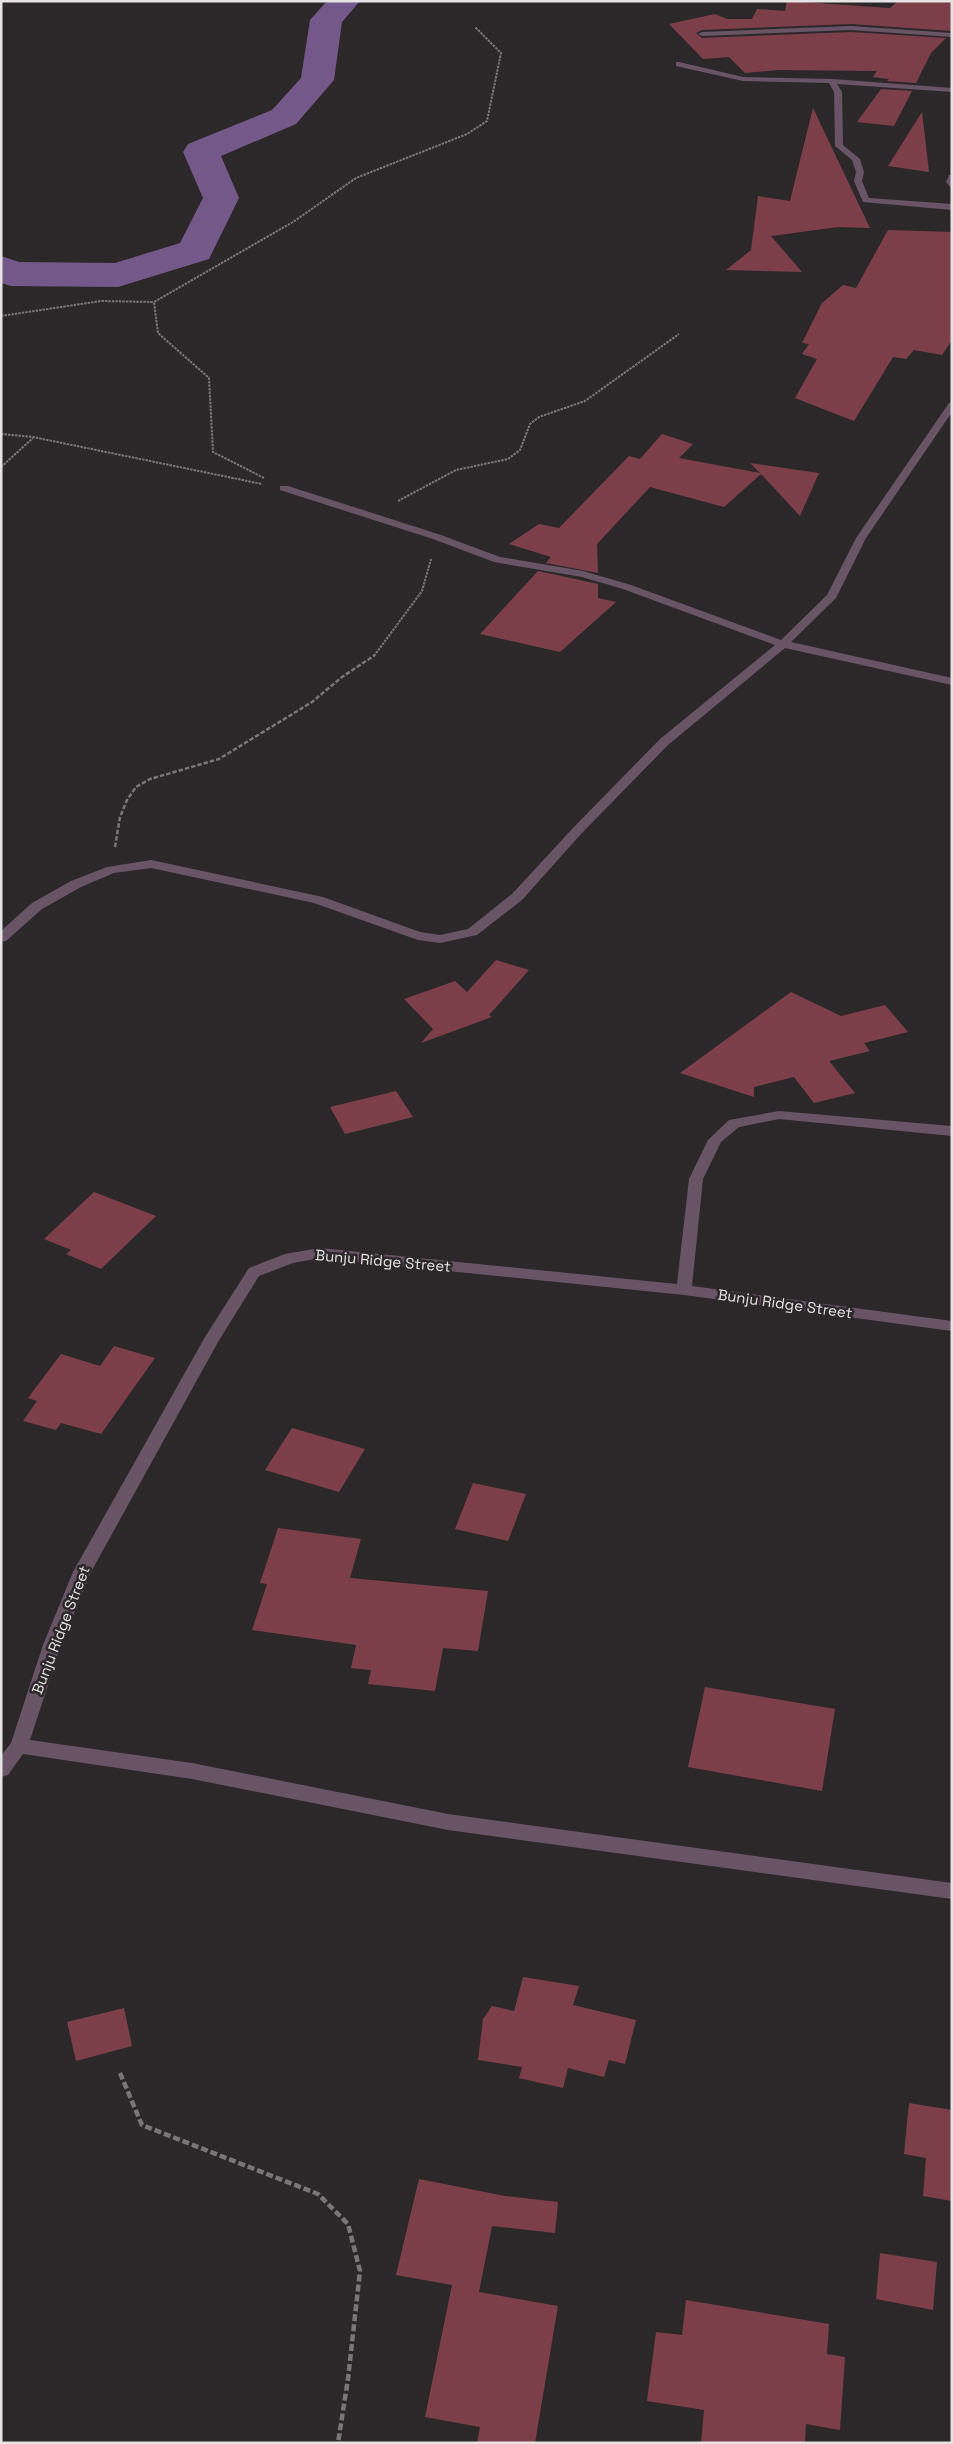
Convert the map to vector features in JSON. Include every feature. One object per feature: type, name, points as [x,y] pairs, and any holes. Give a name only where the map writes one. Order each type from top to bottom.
[{"type":"street","points":[[702,34],[851,28],[952,35]]},
{"type":"street","points":[[679,64],[743,79],[832,80],[952,90]]},
{"type":"street","points":[[832,80],[838,92],[839,146],[856,159],[860,172],[858,181],[866,200],[952,207]]},
{"type":"street","points":[[952,177],[950,182],[952,187]]},
{"type":"street","points":[[1,938],[37,906],[76,884],[111,870],[151,864],[318,900],[426,937],[440,939],[472,932],[517,897],[577,831],[664,742],[783,644],[832,596],[861,538],[952,405]]},
{"type":"street","points":[[284,488],[437,536],[498,560],[583,574],[627,587],[783,644],[952,682]]},
{"type":"street","points":[[684,1290],[696,1179],[715,1140],[734,1123],[779,1115],[952,1130]]},
{"type":"street","name":"Bunju Ridge Street","points":[[1,1770],[18,1746],[52,1645],[82,1572],[211,1341],[254,1272],[290,1258],[320,1253],[684,1290],[952,1326]]},
{"type":"street","points":[[18,1746],[192,1771],[448,1822],[952,1891]]},
{"type":"path","points":[[1,316],[102,301],[154,302],[293,222],[356,178],[467,134],[487,121],[501,54],[475,27]]},
{"type":"path","points":[[154,302],[158,333],[209,378],[213,452],[284,488]]},
{"type":"path","points":[[375,517],[418,489],[456,470],[508,459],[520,450],[530,424],[539,418],[585,401],[679,334]]},
{"type":"path","points":[[1,434],[33,438],[284,488]]},
{"type":"path","points":[[1,467],[33,438]]},
{"type":"path","points":[[111,870],[120,817],[127,800],[136,787],[150,779],[219,759],[312,702],[342,677],[376,654],[422,591],[437,536]]},
{"type":"path","points":[[120,2073],[142,2125],[318,2194],[348,2224],[360,2271],[348,2379],[338,2443]]},
{"type":"building","points":[[787,1],[890,8],[898,1],[952,1],[952,31],[851,24],[702,30],[696,33],[702,38],[851,32],[946,38],[931,53],[916,83],[887,81],[889,79],[873,77],[877,71],[779,70],[745,73],[729,57],[703,59],[669,24],[715,14],[727,19],[752,19],[757,9],[785,11]]},
{"type":"building","points":[[881,89],[912,91],[894,126],[857,122]]},
{"type":"building","points":[[813,108],[870,228],[838,227],[771,236],[802,272],[726,270],[751,250],[758,196],[790,201]]},
{"type":"building","points":[[922,112],[929,172],[888,166]]},
{"type":"building","points":[[888,230],[952,232],[952,340],[942,355],[914,350],[906,359],[893,357],[854,421],[795,398],[817,359],[802,354],[809,344],[802,343],[822,303],[843,285],[856,288]]},
{"type":"building","points":[[662,434],[693,444],[679,458],[760,473],[750,463],[819,473],[800,516],[761,474],[724,507],[650,487],[597,544],[598,573],[546,563],[551,557],[509,544],[539,524],[559,528],[629,456],[640,459]]},
{"type":"building","points":[[538,571],[598,584],[598,598],[616,602],[560,652],[480,634]]},
{"type":"building","points":[[496,960],[529,970],[489,1015],[492,1017],[421,1043],[433,1029],[404,999],[455,981],[467,992]]},
{"type":"building","points":[[791,992],[841,1016],[885,1005],[908,1032],[864,1043],[870,1051],[829,1061],[855,1093],[814,1103],[794,1077],[754,1087],[754,1097],[680,1073]]},
{"type":"building","points":[[396,1091],[413,1117],[345,1134],[330,1107]]},
{"type":"building","points":[[94,1192],[156,1216],[101,1269],[66,1254],[71,1250],[44,1239]]},
{"type":"building","points":[[114,1346],[155,1358],[101,1434],[61,1423],[56,1430],[23,1421],[37,1401],[28,1398],[61,1354],[100,1366]]},
{"type":"building","points":[[292,1428],[365,1449],[339,1492],[265,1470]]},
{"type":"building","points":[[473,1483],[526,1494],[508,1541],[455,1529]]},
{"type":"building","points":[[278,1528],[361,1539],[350,1578],[488,1591],[478,1651],[443,1648],[435,1691],[368,1684],[371,1670],[351,1668],[356,1645],[252,1630],[267,1584],[260,1583]]},
{"type":"building","points":[[705,1687],[835,1709],[822,1791],[688,1767]]},
{"type":"building","points":[[523,1977],[579,1986],[573,2005],[636,2020],[625,2064],[609,2060],[604,2077],[568,2068],[563,2088],[519,2078],[522,2067],[478,2060],[483,2019],[492,2006],[514,2011]]},
{"type":"building","points":[[124,2008],[132,2046],[76,2061],[67,2022]]},
{"type":"building","points":[[909,2103],[952,2110],[952,2201],[923,2196],[926,2158],[904,2154]]},
{"type":"building","points":[[419,2179],[505,2196],[558,2202],[555,2233],[492,2226],[479,2292],[558,2306],[535,2443],[477,2443],[480,2427],[425,2417],[452,2285],[396,2275]]},
{"type":"building","points":[[880,2253],[937,2262],[933,2310],[876,2299]]},
{"type":"building","points":[[686,2300],[829,2324],[827,2354],[845,2357],[840,2430],[806,2424],[805,2443],[701,2443],[704,2410],[647,2401],[656,2332],[682,2335]]},
{"type":"waterway","points":[[1,268],[11,274],[118,275],[195,251],[221,198],[201,152],[284,117],[317,80],[326,20],[345,1]]}]
